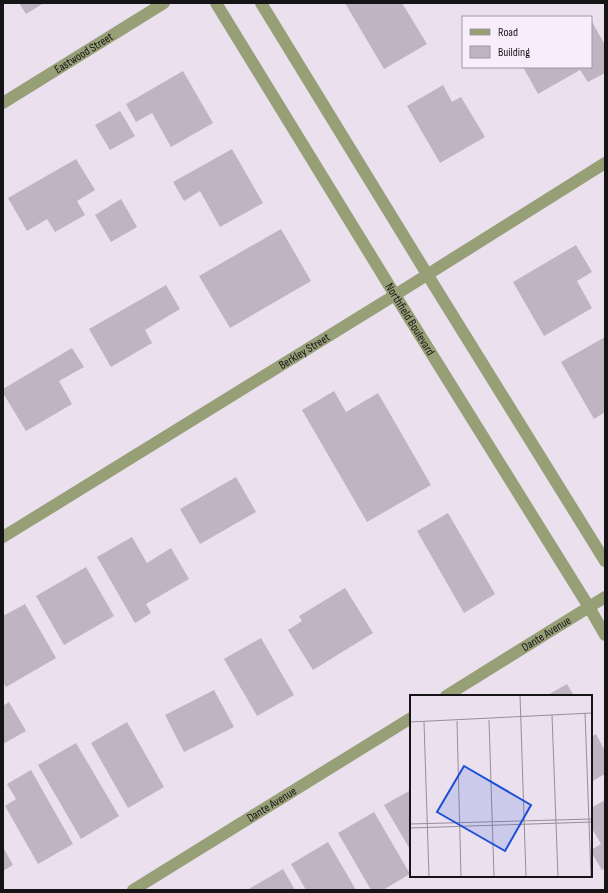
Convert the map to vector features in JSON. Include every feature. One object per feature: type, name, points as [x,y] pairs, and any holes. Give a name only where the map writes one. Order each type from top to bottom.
[{"type":"street","name":"Eastwood Street","points":[[3,103],[164,3]]},
{"type":"street","name":"Northfield Boulevard","points":[[216,3],[605,635]]},
{"type":"street","points":[[261,3],[605,561]]},
{"type":"street","name":"Berkley Street","points":[[3,537],[395,295],[605,163]]},
{"type":"street","name":"Dante Avenue","points":[[448,695],[605,597]]},
{"type":"street","name":"Dante Avenue","points":[[133,890],[410,719]]},
{"type":"building","points":[[19,3],[44,3],[26,14]]},
{"type":"building","points":[[345,3],[402,3],[427,44],[384,69]]},
{"type":"building","points":[[592,22],[605,45],[605,73],[588,82],[580,70],[538,94],[524,68],[592,68]]},
{"type":"building","points":[[183,71],[213,123],[171,147],[152,113],[136,122],[126,104]]},
{"type":"building","points":[[443,85],[452,102],[461,97],[485,137],[440,163],[407,106]]},
{"type":"building","points":[[120,111],[135,136],[110,150],[95,125]]},
{"type":"building","points":[[232,149],[263,203],[220,227],[200,191],[184,201],[173,182]]},
{"type":"building","points":[[76,159],[95,190],[77,201],[85,215],[55,232],[47,219],[27,231],[8,198]]},
{"type":"building","points":[[121,199],[137,227],[111,242],[95,215]]},
{"type":"building","points":[[281,229],[311,281],[230,328],[199,276]]},
{"type":"building","points":[[576,245],[592,272],[577,281],[592,308],[544,336],[513,282]]},
{"type":"building","points":[[166,285],[180,309],[145,330],[152,343],[111,367],[89,329]]},
{"type":"building","points":[[605,337],[605,412],[594,419],[561,362]]},
{"type":"building","points":[[72,348],[84,367],[59,381],[72,404],[26,431],[3,393],[3,389]]},
{"type":"building","points":[[334,391],[346,412],[378,393],[431,485],[367,522],[302,410]]},
{"type":"building","points":[[236,477],[256,512],[200,544],[180,509]]},
{"type":"building","points":[[448,513],[495,594],[464,613],[417,531]]},
{"type":"building","points":[[132,537],[147,563],[171,548],[189,579],[146,604],[151,613],[135,623],[97,557]]},
{"type":"building","points":[[86,567],[114,616],[64,645],[36,596]]},
{"type":"building","points":[[345,588],[373,633],[313,670],[288,630],[302,621],[299,616]]},
{"type":"building","points":[[25,604],[56,658],[6,687],[3,682],[3,616]]},
{"type":"building","points":[[261,638],[294,695],[257,716],[224,659]]},
{"type":"building","points":[[567,684],[573,695],[548,695]]},
{"type":"building","points":[[214,690],[234,727],[184,752],[165,715]]},
{"type":"building","points":[[9,702],[26,731],[3,744],[3,706]]},
{"type":"building","points":[[127,722],[164,787],[128,808],[91,743]]},
{"type":"building","points":[[596,734],[605,751],[605,774],[592,781],[592,736]]},
{"type":"building","points":[[76,743],[119,816],[81,839],[38,765]]},
{"type":"building","points":[[31,770],[73,844],[38,864],[5,806],[16,799],[7,784]]},
{"type":"building","points":[[410,791],[410,849],[384,805]]},
{"type":"building","points":[[605,800],[605,868],[602,870],[592,854],[592,849],[601,844],[592,829],[592,807]]},
{"type":"building","points":[[374,812],[410,874],[383,890],[371,890],[338,833]]},
{"type":"building","points":[[328,842],[356,890],[306,890],[291,864]]},
{"type":"building","points":[[3,847],[13,865],[3,871]]},
{"type":"building","points":[[283,869],[295,890],[247,890]]}]
